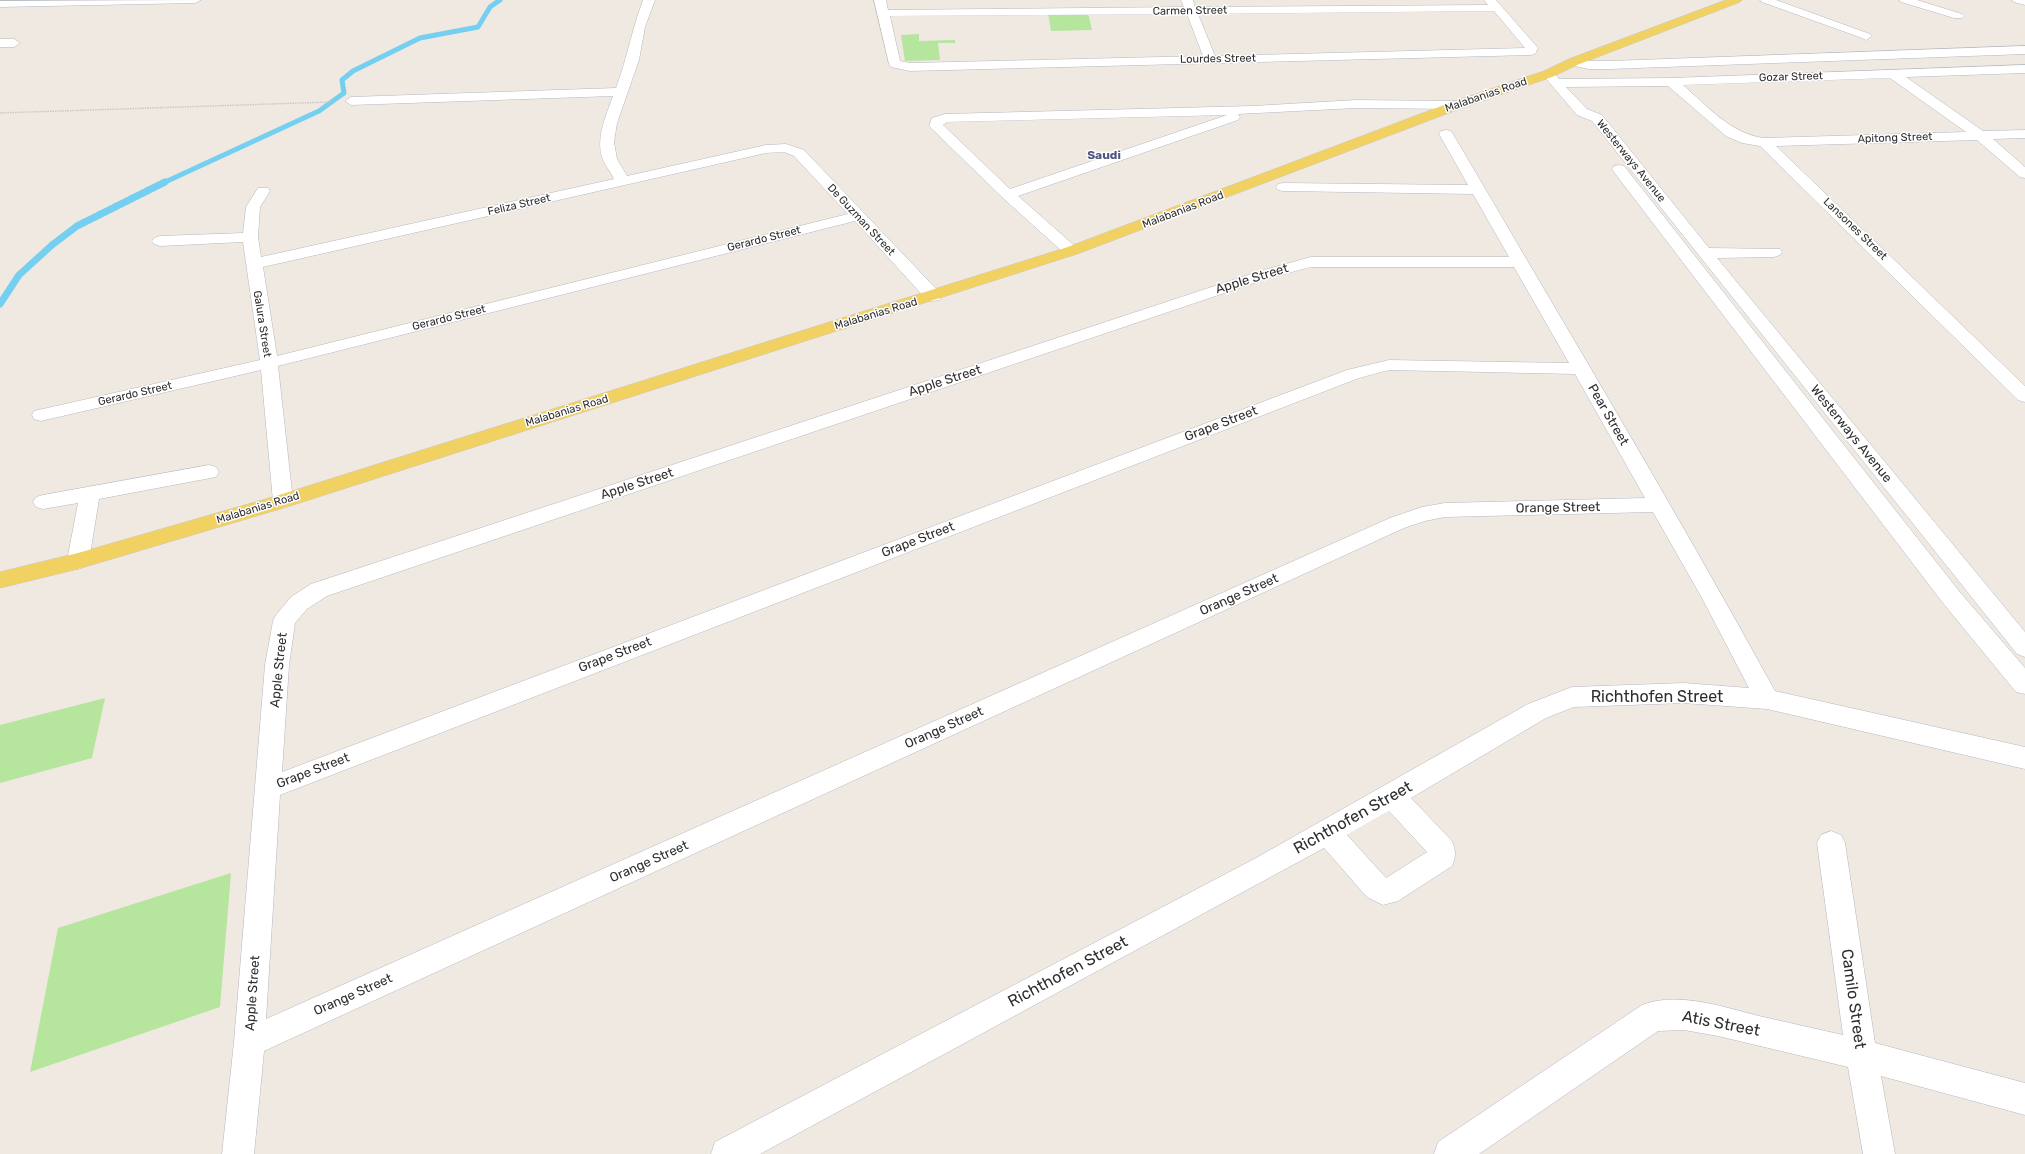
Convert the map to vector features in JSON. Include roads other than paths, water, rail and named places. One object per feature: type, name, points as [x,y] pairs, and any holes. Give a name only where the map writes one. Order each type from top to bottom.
[{"type":"main road","name":"Malabanias Road","points":[[0,580],[78,561],[283,500],[933,296],[1071,251],[1457,105],[1552,79],[1573,62],[1736,0]]},
{"type":"street","points":[[0,4],[195,0]]},
{"type":"street","points":[[623,181],[610,159],[607,142],[610,123],[633,60],[639,27],[649,0]]},
{"type":"street","points":[[880,0],[884,14]]},
{"type":"street","points":[[1187,0],[1210,59]]},
{"type":"street","points":[[1766,0],[1866,36]]},
{"type":"street","points":[[1905,0],[1958,16]]},
{"type":"street","points":[[2018,0],[2025,2]]},
{"type":"street","name":"Carmen Street","points":[[884,14],[1192,11],[1493,4]]},
{"type":"street","name":"Lourdes Street","points":[[884,14],[895,64],[902,66],[1531,51],[1532,48],[1493,4]]},
{"type":"street","points":[[0,43],[14,43]]},
{"type":"street","points":[[1573,62],[1589,65],[1610,65],[2025,50]]},
{"type":"street","points":[[1970,52],[2002,70]]},
{"type":"street","name":"Gozar Street","points":[[1552,79],[1672,82],[2025,69]]},
{"type":"street","points":[[1892,73],[1981,136],[2025,174]]},
{"type":"street","name":"Westerways Avenue","points":[[1552,79],[1582,112],[1597,118],[2025,648]]},
{"type":"street","points":[[1672,82],[1731,134],[1747,140],[1764,142]]},
{"type":"street","points":[[351,101],[622,92]]},
{"type":"street","points":[[1071,251],[1008,195],[936,126],[937,121],[944,118],[1253,110],[1356,104],[1457,105]]},
{"type":"street","points":[[1008,195],[1253,110]]},
{"type":"street","name":"Westerways Avenue","points":[[1582,112],[1582,119],[1654,216],[1934,575],[2025,685]]},
{"type":"street","name":"Pear Street","points":[[1446,134],[1713,598],[1767,699]]},
{"type":"street","name":"Apitong Street","points":[[1764,142],[2025,134]]},
{"type":"street","name":"Lansones Street","points":[[1764,142],[2025,396]]},
{"type":"street","name":"Feliza Street","points":[[253,264],[766,149],[786,148]]},
{"type":"street","name":"De Guzman Street","points":[[786,148],[799,153],[933,296]]},
{"type":"street","points":[[1283,187],[1478,190]]},
{"type":"street","name":"Galura Street","points":[[263,191],[253,207],[250,237],[269,363],[283,500]]},
{"type":"street","name":"Gerardo Street","points":[[41,415],[269,363],[857,216]]},
{"type":"street","name":"Westerways Avenue","points":[[1654,216],[1675,216]]},
{"type":"street","points":[[160,241],[250,237]]},
{"type":"street","points":[[1706,253],[1774,252]]},
{"type":"street","name":"Apple Street","points":[[238,1154],[250,1042],[277,665],[284,621],[298,603],[319,590],[1256,277],[1311,262],[1520,262]]},
{"type":"street","points":[[1713,291],[1736,291]]},
{"type":"street","name":"Grape Street","points":[[269,788],[1353,374],[1389,365],[1581,369]]},
{"type":"street","points":[[43,502],[209,472]]},
{"type":"street","points":[[78,561],[90,494]]},
{"type":"street","name":"Orange Street","points":[[250,1042],[1397,523],[1422,514],[1445,510],[1660,505]]},
{"type":"street","points":[[1934,575],[1966,576]]},
{"type":"street","name":"Richthofen Street","points":[[727,1154],[1266,867],[1392,796],[1537,711],[1572,697],[1684,693],[1767,699],[2025,758]]},
{"type":"street","points":[[1327,832],[1377,888],[1383,892],[1388,892],[1442,857],[1443,853],[1442,850],[1392,796]]},
{"type":"street","name":"Camilo Street","points":[[1831,843],[1861,1055],[1879,1154]]},
{"type":"street","name":"Atis Street","points":[[1450,1154],[1652,1016],[1684,1015],[1711,1020],[1861,1055],[2025,1099]]},
{"type":"waterway","points":[[163,183],[319,111],[344,93],[342,80],[353,71],[420,38],[478,27],[490,7],[500,0]]},
{"type":"waterway","points":[[0,304],[19,275],[52,245],[77,226],[163,183]]},
{"type":"district","name":"Saudi","points":[[1104,156]]}]
